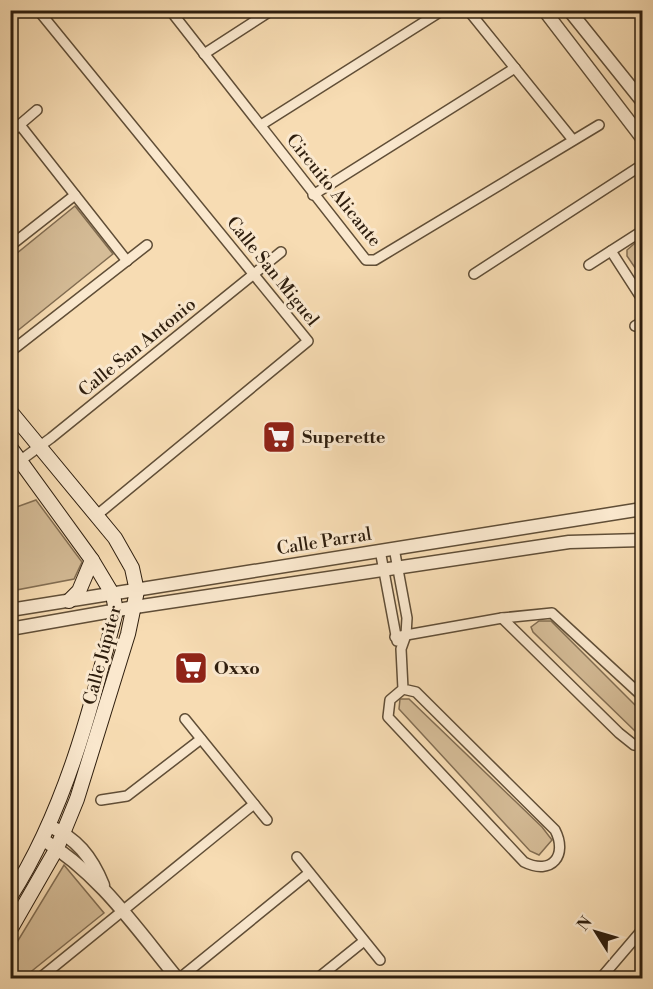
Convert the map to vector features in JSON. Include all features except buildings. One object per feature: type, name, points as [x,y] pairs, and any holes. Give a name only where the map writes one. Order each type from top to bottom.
[{"type":"main road","name":"Calle Júpiter","points":[[10,411],[124,551],[132,568],[137,591],[135,607],[95,746],[64,833],[24,909],[10,930]]},
{"type":"main road","name":"Calle Júpiter","points":[[10,447],[16,462],[92,560],[113,596],[116,611],[90,710],[48,825],[11,893]]},
{"type":"main road","points":[[69,601],[79,591],[92,560]]},
{"type":"street","name":"Calle San Miguel","points":[[38,10],[308,339],[307,343],[97,515]]},
{"type":"street","name":"Circuito Alicante","points":[[170,10],[261,125],[312,195],[362,257],[370,261],[600,125]]},
{"type":"street","points":[[204,54],[272,10]]},
{"type":"street","points":[[261,125],[442,10]]},
{"type":"street","points":[[468,10],[573,140]]},
{"type":"street","points":[[560,10],[547,15],[642,138]]},
{"type":"street","points":[[569,10],[642,101]]},
{"type":"street","points":[[637,10],[642,18]]},
{"type":"street","points":[[312,195],[515,68]]},
{"type":"street","points":[[10,133],[38,111]]},
{"type":"street","points":[[20,125],[127,261]]},
{"type":"street","points":[[474,274],[642,165]]},
{"type":"street","points":[[10,246],[75,195]]},
{"type":"street","points":[[589,265],[642,231]]},
{"type":"street","points":[[10,352],[147,245]]},
{"type":"street","points":[[612,251],[642,299]]},
{"type":"street","name":"Calle San Antonio","points":[[16,462],[281,252]]},
{"type":"street","name":"Calle Parral","points":[[10,610],[113,596],[380,550],[642,509]]},
{"type":"street","name":"Calle Parral","points":[[10,629],[135,607],[569,542],[642,540]]},
{"type":"street","points":[[394,548],[407,618],[406,635],[401,649],[402,689],[390,700],[388,717],[524,862],[536,868],[549,866],[560,854],[561,842],[555,830],[416,692],[402,689]]},
{"type":"street","points":[[380,550],[395,637],[401,649]]},
{"type":"street","points":[[395,637],[502,618],[552,613],[642,696]]},
{"type":"street","points":[[502,618],[619,733],[634,745],[642,746]]},
{"type":"street","points":[[186,719],[267,820]]},
{"type":"street","points":[[101,800],[127,796],[201,739]]},
{"type":"street","points":[[40,978],[254,804]]},
{"type":"street","points":[[48,825],[64,833],[80,846],[93,862],[105,889]]},
{"type":"street","points":[[42,839],[57,848],[105,889],[179,978],[309,873]]},
{"type":"street","points":[[297,857],[380,960]]},
{"type":"street","points":[[11,893],[24,909]]},
{"type":"street","points":[[601,978],[642,930]]},
{"type":"street","points":[[318,978],[364,941]]},
{"type":"shaded area","points":[[75,206],[113,254],[11,336],[11,258]]},
{"type":"shaded area","points":[[642,237],[642,278],[627,256],[627,250]]},
{"type":"shaded area","points":[[36,500],[82,562],[74,579],[11,591],[11,509]]},
{"type":"shaded area","points":[[539,621],[551,621],[642,712],[642,732],[637,733],[533,632],[531,627]]},
{"type":"shaded area","points":[[400,699],[409,699],[542,827],[552,840],[539,855],[530,851],[399,709]]},
{"type":"shaded area","points":[[64,865],[104,913],[23,978],[11,978],[11,952]]},
{"type":"place","name":"Superette","points":[[279,437]]},
{"type":"place","name":"Oxxo","points":[[191,668]]}]
